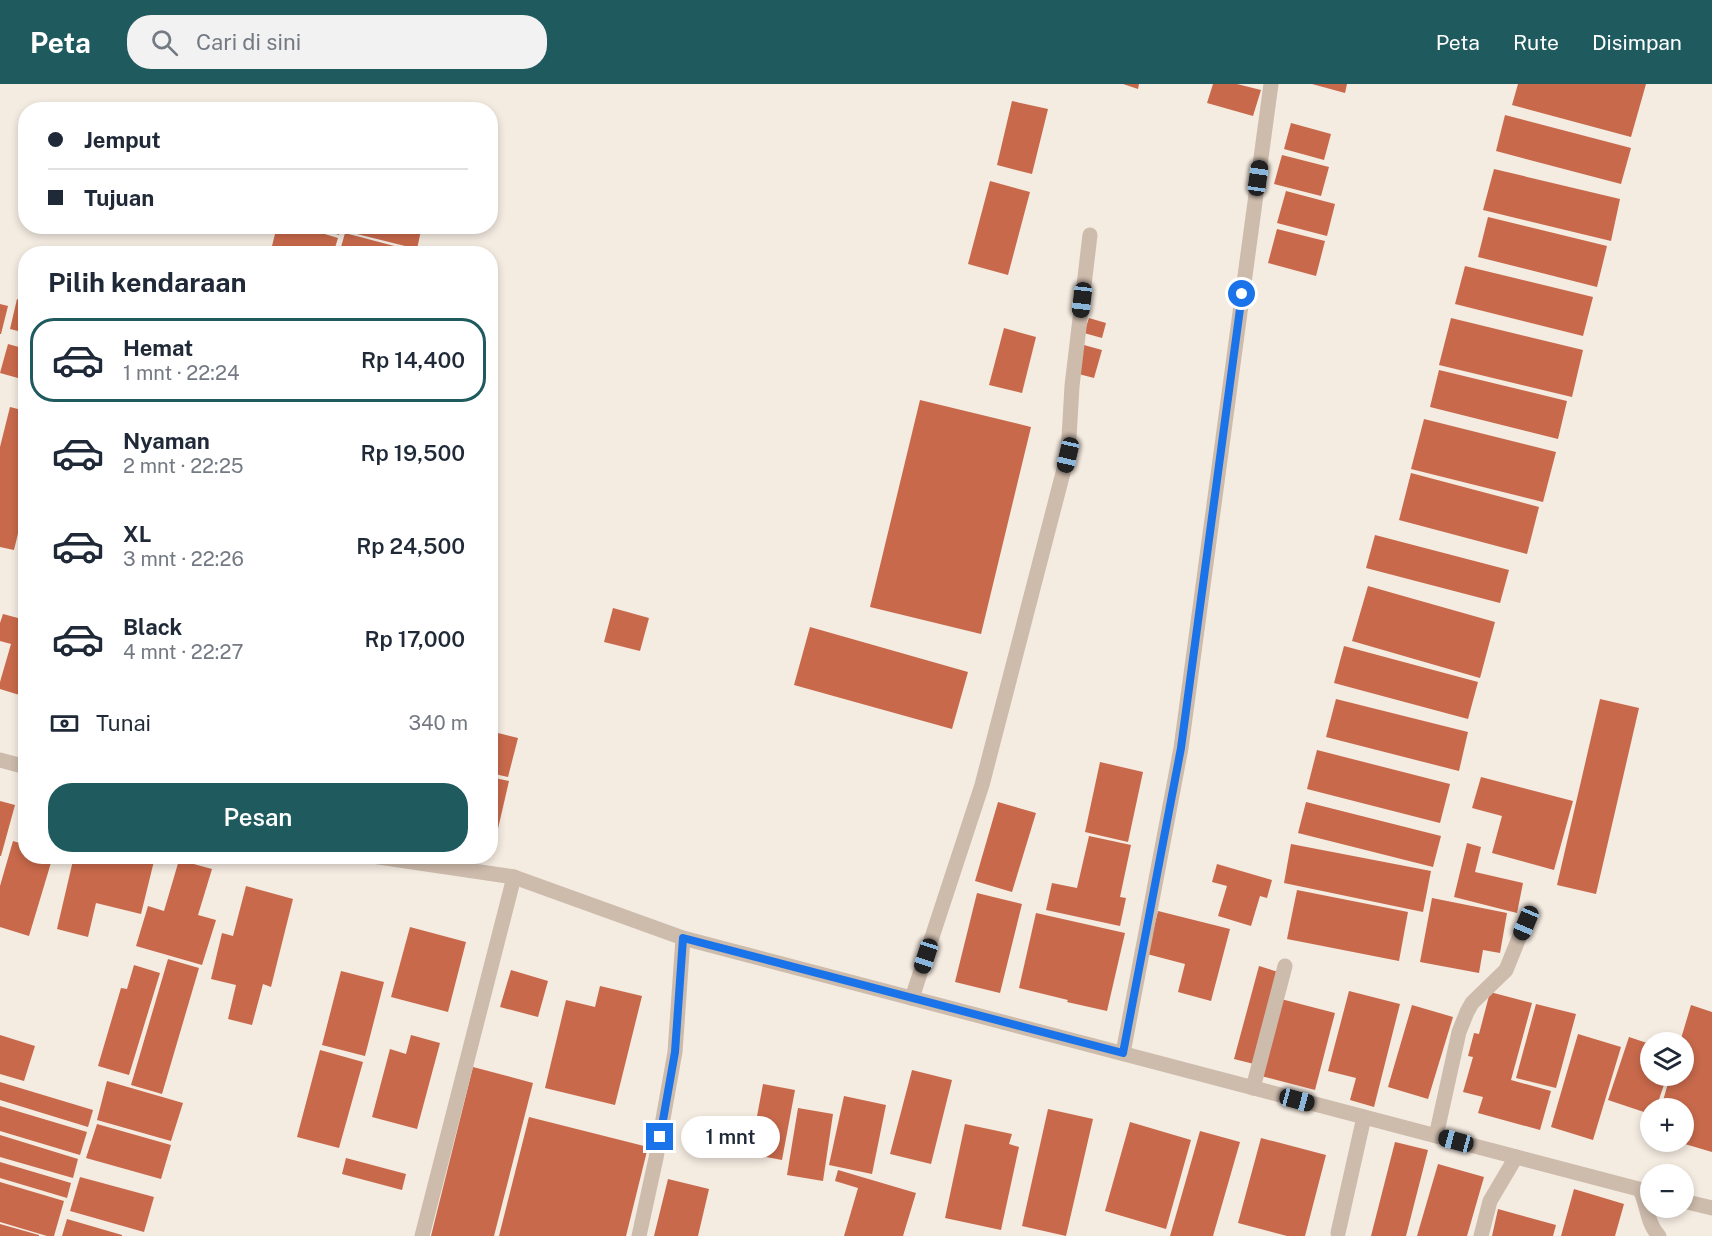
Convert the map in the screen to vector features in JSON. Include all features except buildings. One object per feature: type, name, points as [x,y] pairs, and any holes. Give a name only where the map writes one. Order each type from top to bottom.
[{"type":"street","points":[[1123,1053],[1181,748],[1271,84]]},
{"type":"street","points":[[912,998],[982,785],[1068,455],[1072,386],[1090,235]]},
{"type":"street","points":[[0,760],[18,765]]},
{"type":"street","points":[[426,864],[514,877],[683,938],[1640,1190]]},
{"type":"street","points":[[422,1236],[514,877]]},
{"type":"street","points":[[1436,1136],[1459,1032],[1467,1012],[1472,1003],[1506,970],[1526,923]]},
{"type":"street","points":[[639,1236],[675,1052],[683,938]]},
{"type":"street","points":[[1253,1088],[1285,966]]},
{"type":"street","points":[[1338,1233],[1364,1117]]},
{"type":"street","points":[[1481,1236],[1490,1201],[1516,1157]]},
{"type":"street","points":[[1694,1204],[1712,1208]]},
{"type":"street","points":[[1649,1218],[1659,1236]]},
{"type":"route","points":[[660,1137],[675,1052],[683,938],[1123,1053],[1181,748],[1242,294]]}]
